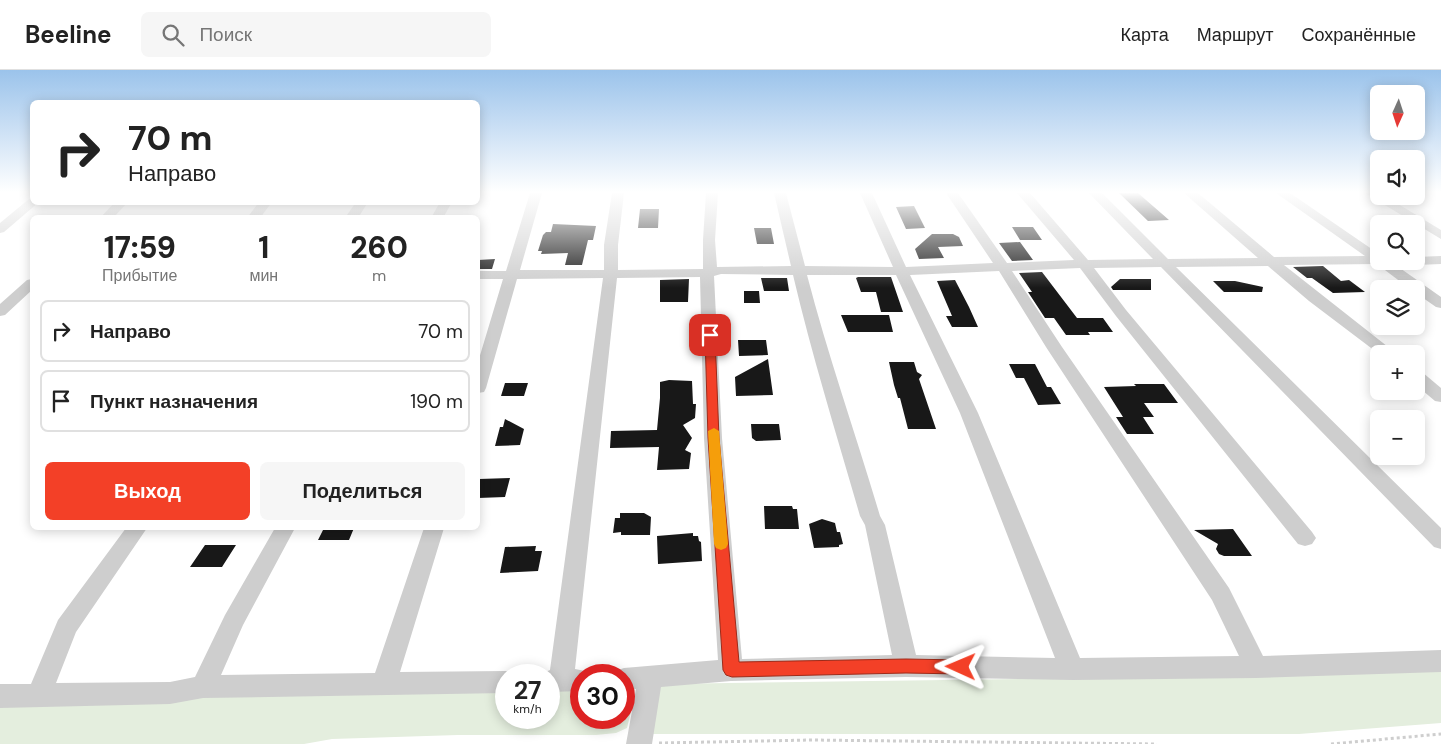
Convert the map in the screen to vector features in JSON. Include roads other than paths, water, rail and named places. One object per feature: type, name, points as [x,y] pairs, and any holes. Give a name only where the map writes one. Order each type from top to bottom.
[{"type":"street","points":[[480,382],[527,224]]},
{"type":"street","points":[[564,681],[611,274],[611,245],[614,224]]},
{"type":"street","points":[[710,224],[709,272],[714,438],[732,670]]},
{"type":"street","points":[[787,224],[814,331],[824,358],[870,516],[875,524],[906,666]]},
{"type":"street","points":[[880,224],[900,271],[969,413],[1072,669]]},
{"type":"street","points":[[971,224],[1003,267],[1220,595],[1256,667]]},
{"type":"street","points":[[1050,224],[1305,538]]},
{"type":"street","points":[[1126,224],[1441,541]]},
{"type":"street","points":[[1227,224],[1314,298],[1377,345]]},
{"type":"street","points":[[1328,224],[1370,253]]},
{"type":"street","points":[[1423,224],[1441,235]]},
{"type":"street","points":[[480,275],[709,272],[721,270],[900,271],[1084,264],[1370,260]]},
{"type":"street","points":[[1425,261],[1441,260]]},
{"type":"street","points":[[1394,270],[1441,304]]},
{"type":"street","points":[[0,312],[30,285]]},
{"type":"street","points":[[1425,384],[1441,397]]},
{"type":"street","points":[[39,694],[66,627],[136,530]]},
{"type":"street","points":[[203,687],[233,622],[283,530]]},
{"type":"street","points":[[384,685],[433,530]]},
{"type":"street","points":[[635,679],[732,670],[906,666],[1072,669],[1256,667],[1441,661]]},
{"type":"street","points":[[639,743],[650,678]]},
{"type":"street","points":[[0,696],[170,693],[203,687],[495,682]]}]
